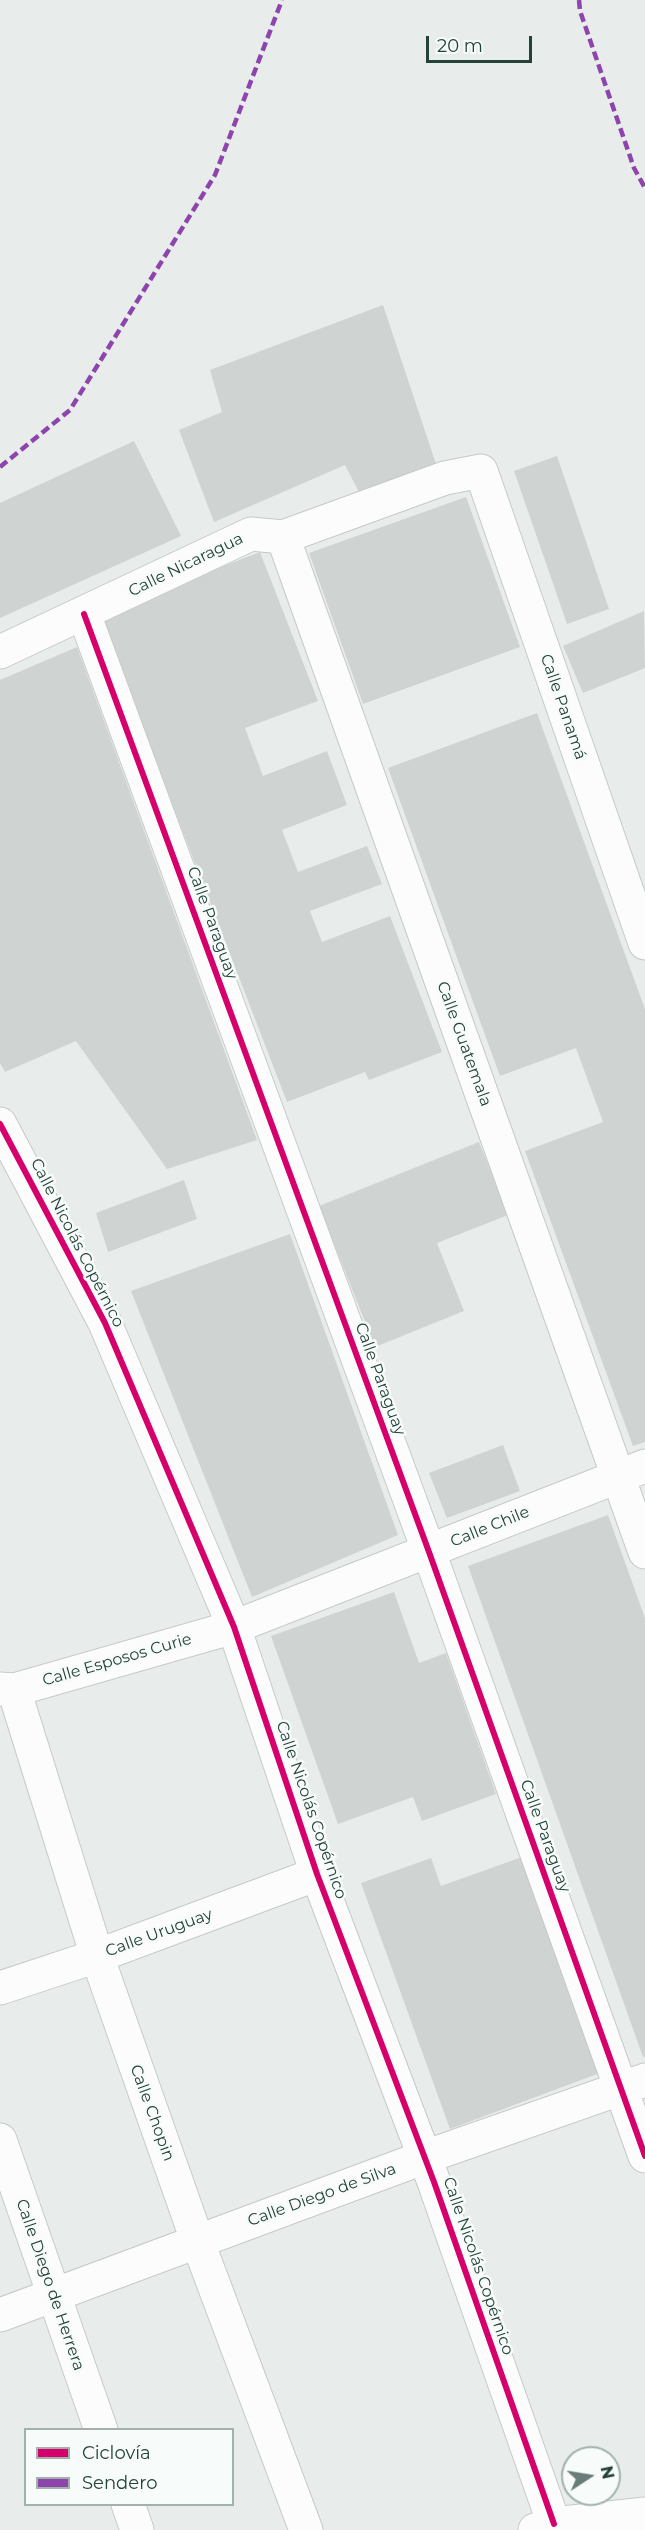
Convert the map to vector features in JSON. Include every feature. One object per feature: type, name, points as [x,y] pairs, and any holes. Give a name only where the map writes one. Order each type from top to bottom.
[{"type":"street","name":"Calle Nicaragua","points":[[0,652],[251,534],[283,537],[445,478],[481,471]]},
{"type":"street","name":"Calle Panamá","points":[[481,471],[645,943]]},
{"type":"street","name":"Calle Guatemala","points":[[283,537],[631,1471],[645,1552]]},
{"type":"street","name":"Calle Paraguay","points":[[84,614],[429,1552],[633,2084],[645,2156]]},
{"type":"street","name":"Calle Nicolás Copérnico","points":[[0,1124],[105,1323],[234,1627],[317,1874],[425,2157],[544,2527]]},
{"type":"street","name":"Calle Chile","points":[[234,1627],[631,1471]]},
{"type":"street","name":"Calle Esposos Curie","points":[[7,1690],[234,1627]]},
{"type":"street","name":"Calle Chopin","points":[[7,1690],[97,1956],[198,2240],[306,2530]]},
{"type":"street","name":"Calle Uruguay","points":[[0,1988],[97,1956],[317,1874]]},
{"type":"street","name":"Calle Diego de Silva","points":[[0,2315],[425,2157],[633,2084]]},
{"type":"street","name":"Calle Diego de Herrera","points":[[0,2140],[100,2428]]},
{"type":"street","points":[[128,2506],[137,2530]]},
{"type":"street","points":[[544,2527],[645,2514]]},
{"type":"building","points":[[383,305],[438,470],[361,496],[345,465],[214,522],[179,430],[222,412],[210,370]]},
{"type":"building","points":[[134,441],[181,536],[0,618],[0,503]]},
{"type":"building","points":[[557,456],[609,609],[567,624],[514,471]]},
{"type":"building","points":[[466,497],[520,647],[363,704],[309,553]]},
{"type":"building","points":[[260,552],[318,701],[245,728],[263,776],[327,751],[347,805],[282,830],[298,872],[367,846],[382,884],[310,911],[322,942],[390,916],[442,1052],[369,1080],[365,1072],[287,1102],[99,614]]},
{"type":"building","points":[[644,611],[645,668],[583,693],[563,646]]},
{"type":"building","points":[[77,647],[257,1140],[167,1169],[76,1041],[5,1072],[0,1063],[0,680]]},
{"type":"building","points":[[537,713],[645,1009],[645,1442],[633,1446],[525,1151],[603,1122],[576,1048],[500,1076],[388,768]]},
{"type":"building","points":[[479,1142],[508,1215],[437,1243],[464,1311],[375,1347],[319,1206]]},
{"type":"building","points":[[184,1180],[197,1219],[108,1252],[96,1213]]},
{"type":"building","points":[[290,1234],[398,1535],[252,1597],[131,1291]]},
{"type":"building","points":[[503,1445],[520,1491],[447,1518],[429,1473]]},
{"type":"building","points":[[608,1515],[645,1618],[645,2057],[643,2057],[468,1566]]},
{"type":"building","points":[[394,1592],[419,1663],[446,1653],[496,1794],[422,1821],[413,1797],[338,1824],[271,1636]]},
{"type":"building","points":[[522,1857],[600,2073],[450,2129],[361,1883],[431,1858],[441,1886]]},
{"type":"marked path","points":[[0,467],[70,410],[215,175],[282,0]]},
{"type":"marked path","points":[[579,0],[580,11],[634,168],[645,188]]},
{"type":"cycle path","points":[[84,614],[429,1552],[645,2156]]},
{"type":"cycle path","points":[[0,1124],[105,1323],[234,1627],[317,1874],[434,2182],[554,2524]]}]
